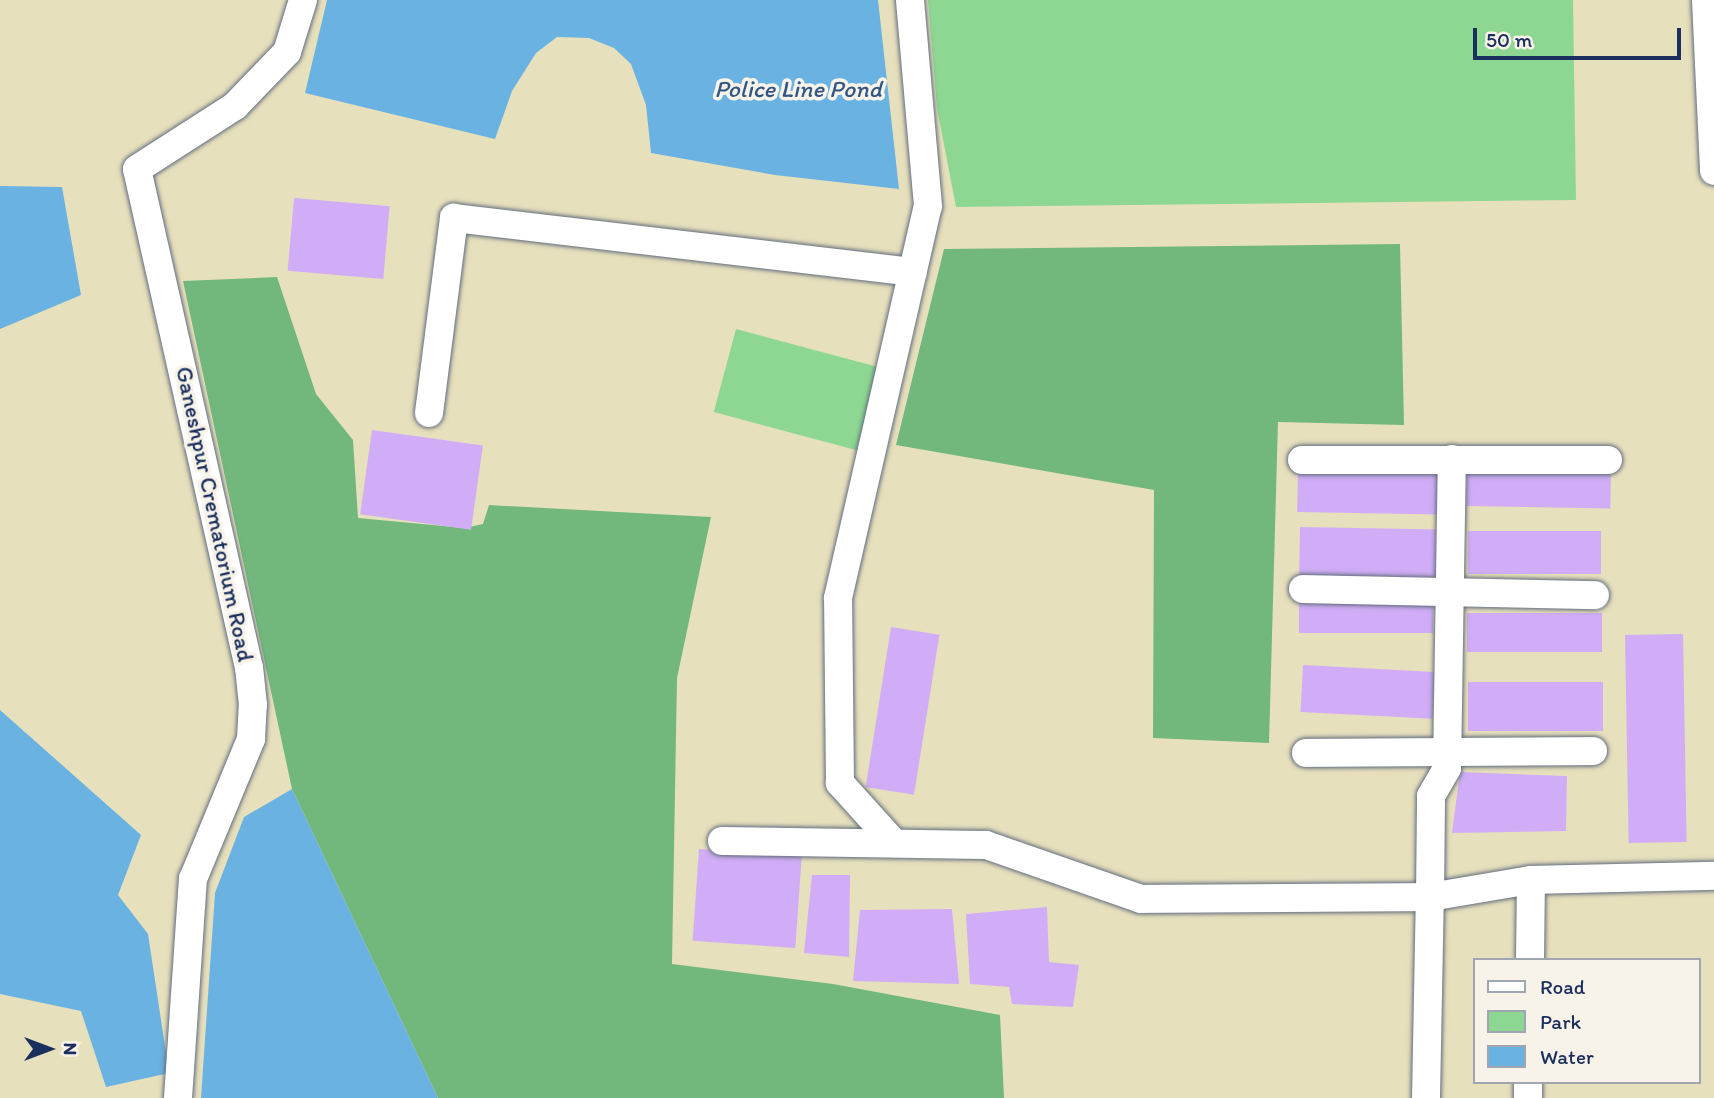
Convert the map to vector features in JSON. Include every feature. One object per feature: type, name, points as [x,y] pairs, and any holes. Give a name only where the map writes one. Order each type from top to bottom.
[{"type":"street","name":"Ganeshpur Crematorium Road","points":[[178,1098],[193,879],[251,739],[253,705],[249,668],[136,169],[234,106],[287,52],[303,0]]},
{"type":"street","points":[[894,843],[840,783],[838,598],[928,206],[910,0]]},
{"type":"street","points":[[1709,11],[1714,171]]},
{"type":"street","points":[[429,413],[454,218],[913,272]]},
{"type":"street","points":[[1426,1098],[1431,796],[1447,768],[1448,754],[1451,458]]},
{"type":"street","points":[[1302,460],[1608,460]]},
{"type":"street","points":[[1303,589],[1595,595]]},
{"type":"street","points":[[1306,753],[1593,751]]},
{"type":"street","points":[[722,841],[986,845],[1141,900],[1430,897],[1531,880],[1714,876]]},
{"type":"street","points":[[1530,958],[1531,880]]},
{"type":"green space","points":[[928,0],[1573,0],[1576,200],[956,207],[937,108]]},
{"type":"green space","points":[[1400,244],[1404,425],[1278,422],[1269,743],[1153,738],[1154,490],[896,445],[944,249]]},
{"type":"green space","points":[[277,277],[316,394],[353,440],[358,518],[465,528],[483,524],[489,505],[711,517],[677,678],[672,964],[833,984],[1000,1015],[1004,1098],[438,1098],[292,789],[183,281]]},
{"type":"green space","points":[[736,329],[879,367],[857,450],[714,412]]},
{"type":"water","name":"Police Line Pond","points":[[327,0],[878,0],[899,189],[775,175],[651,153],[646,105],[631,64],[614,48],[589,38],[557,37],[536,53],[512,91],[495,139],[305,93]]},
{"type":"water","points":[[0,186],[62,187],[81,295],[0,329]]},
{"type":"water","points":[[0,710],[141,835],[118,895],[148,934],[169,1073],[106,1087],[81,1011],[0,994]]},
{"type":"water","points":[[292,789],[438,1098],[201,1098],[215,893],[244,817]]},
{"type":"building","points":[[294,198],[390,206],[383,279],[288,271]]},
{"type":"building","points":[[372,430],[483,446],[471,530],[360,514]]},
{"type":"building","points":[[1467,468],[1611,471],[1610,509],[1466,506]]},
{"type":"building","points":[[1298,469],[1441,471],[1440,514],[1297,512]]},
{"type":"building","points":[[1300,527],[1440,529],[1439,577],[1299,575]]},
{"type":"building","points":[[1468,531],[1601,531],[1601,574],[1468,574]]},
{"type":"building","points":[[1299,596],[1433,596],[1433,633],[1299,633]]},
{"type":"building","points":[[1467,613],[1602,613],[1602,652],[1467,652]]},
{"type":"building","points":[[891,627],[939,635],[914,795],[866,787]]},
{"type":"building","points":[[1683,634],[1687,842],[1629,843],[1625,635]]},
{"type":"building","points":[[1303,665],[1435,672],[1432,719],[1301,712]]},
{"type":"building","points":[[1468,682],[1603,682],[1603,731],[1468,731]]},
{"type":"building","points":[[1460,772],[1567,776],[1566,831],[1452,833]]},
{"type":"building","points":[[699,849],[802,856],[795,948],[693,941]]},
{"type":"building","points":[[812,875],[850,875],[849,957],[804,953]]},
{"type":"building","points":[[1047,907],[1049,962],[1079,965],[1073,1007],[1012,1004],[1009,987],[970,984],[966,914]]},
{"type":"building","points":[[952,909],[959,984],[853,981],[860,910]]}]
